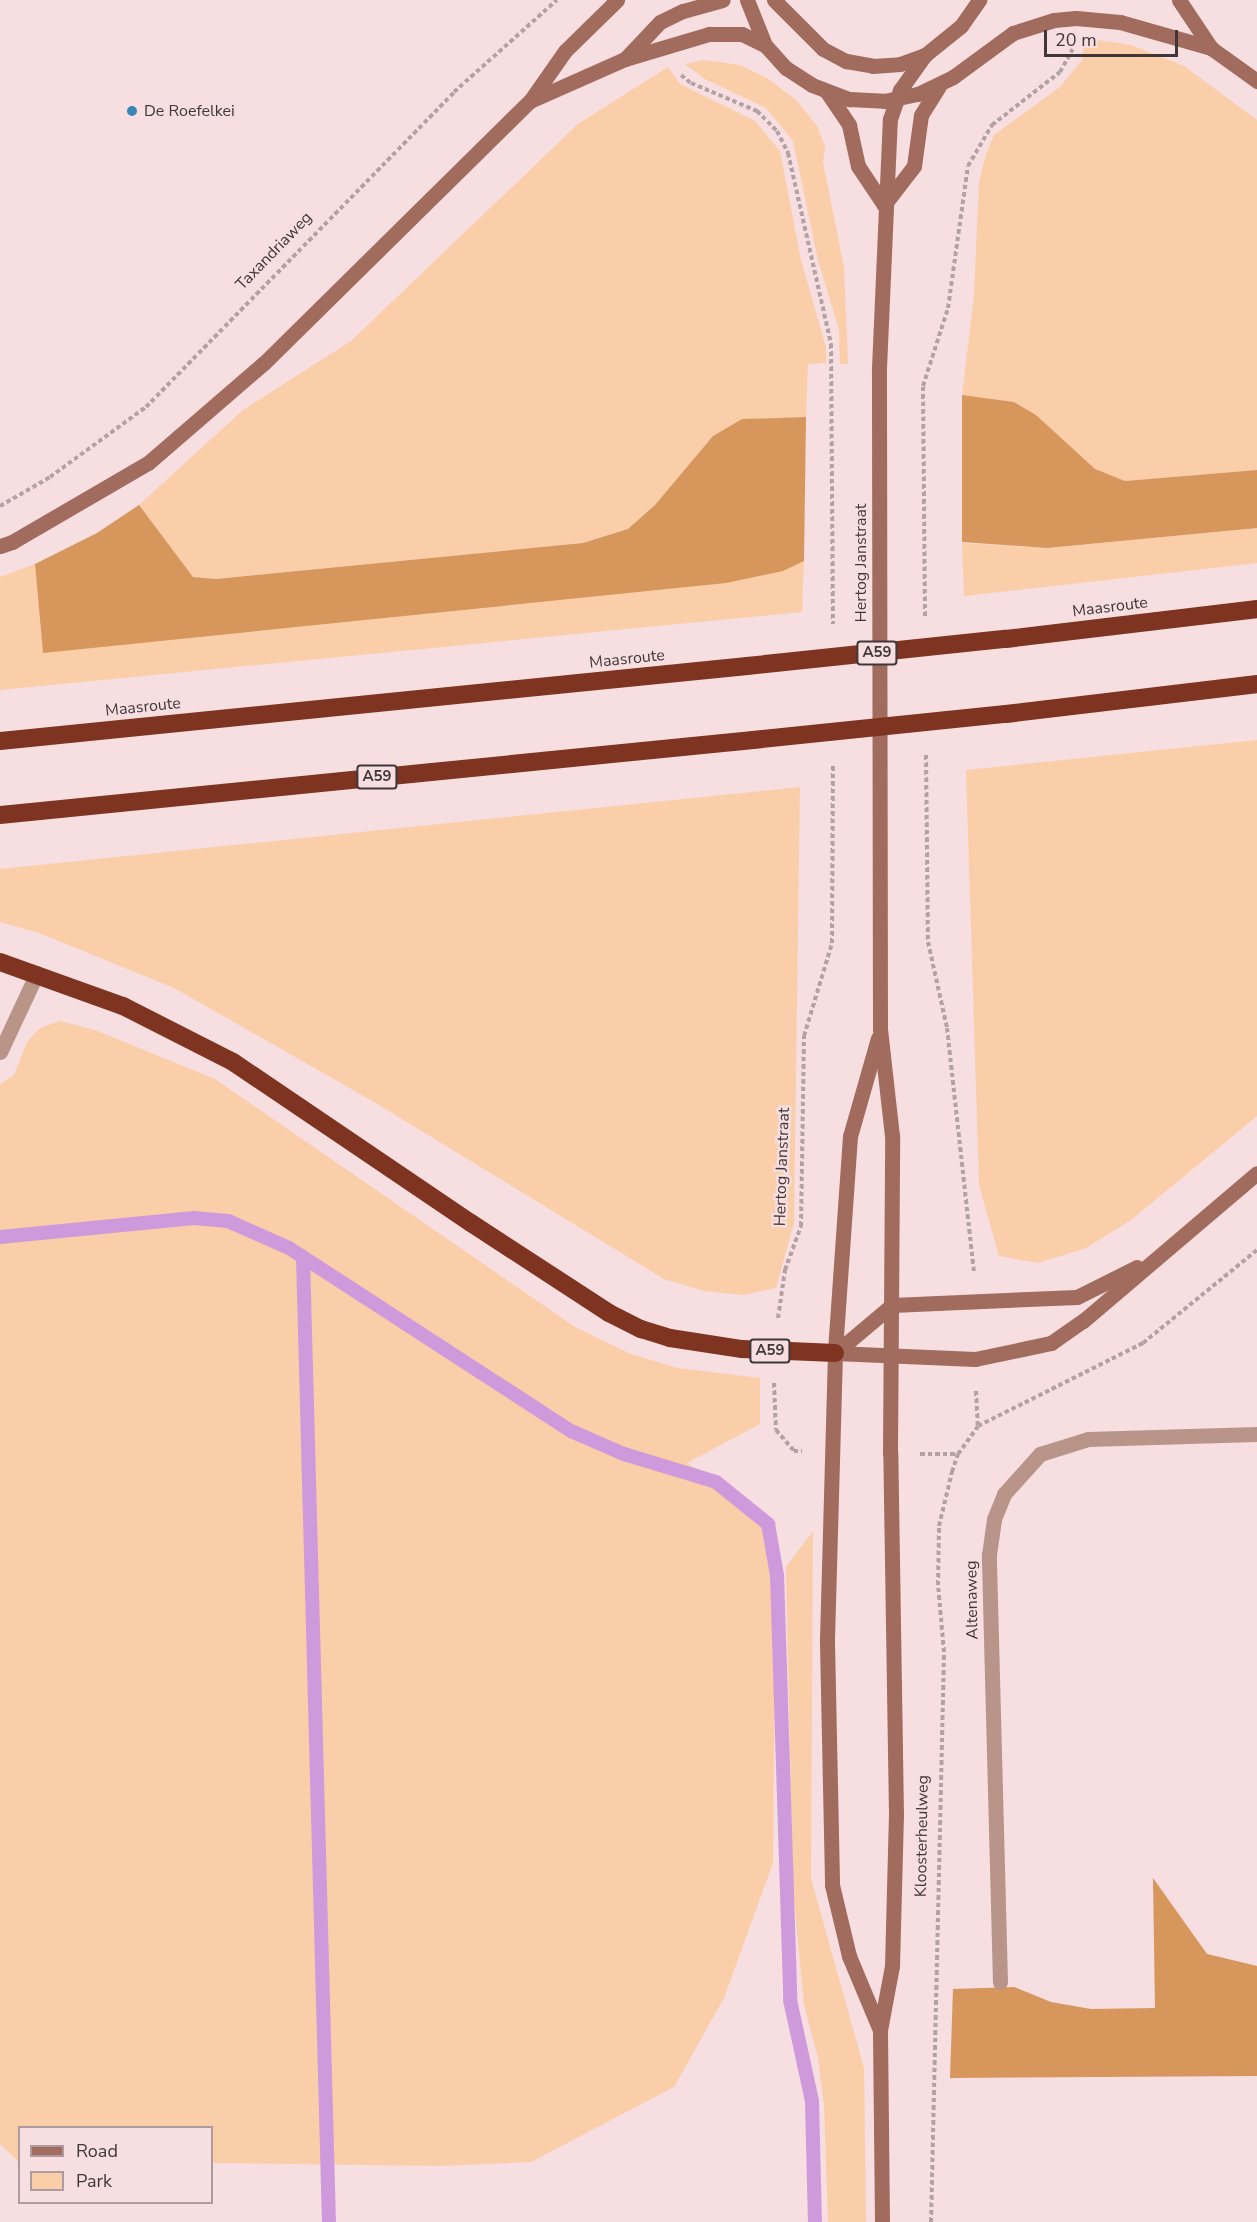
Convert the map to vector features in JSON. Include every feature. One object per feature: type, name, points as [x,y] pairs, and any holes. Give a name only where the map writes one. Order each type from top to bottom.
[{"type":"highway","name":"Maasroute","points":[[0,741],[1006,639],[1257,609]]},
{"type":"highway","name":"A59","points":[[0,815],[1006,714],[1257,684]]},
{"type":"highway","name":"A59","points":[[0,962],[38,973],[123,1006],[233,1062],[609,1313],[670,1338],[775,1351],[835,1353]]},
{"type":"main road","points":[[0,546],[12,542],[148,463],[264,363],[530,101],[565,51],[617,0]]},
{"type":"main road","points":[[625,59],[660,22],[683,11],[723,0]]},
{"type":"main road","points":[[747,0],[765,45]]},
{"type":"main road","points":[[774,0],[791,13],[812,41],[846,61],[886,66],[925,55],[961,26],[979,0]]},
{"type":"main road","points":[[1179,0],[1211,48]]},
{"type":"main road","points":[[530,101],[625,59],[670,48],[718,32],[750,36],[765,45],[798,77],[827,92],[861,100],[896,100],[940,84],[977,57],[1023,29],[1076,18],[1120,22],[1211,48],[1257,81]]},
{"type":"main road","name":"Hertog Janstraat","points":[[890,1358],[892,1136],[880,1029],[879,368],[889,127],[896,100],[925,55]]},
{"type":"main road","points":[[827,92],[849,125],[858,165],[884,205],[914,166],[921,115],[940,84]]},
{"type":"main road","name":"Hertog Janstraat","points":[[835,1353],[850,1136],[880,1029]]},
{"type":"main road","points":[[835,1353],[890,1358],[975,1359],[1051,1343],[1083,1321],[1257,1173]]},
{"type":"main road","points":[[835,1353],[892,1305],[1077,1297],[1156,1257]]},
{"type":"main road","name":"Kloosterheulweg","points":[[835,1353],[827,1642],[832,1885],[849,1956],[880,2030]]},
{"type":"main road","name":"Kloosterheulweg","points":[[882,2222],[880,2030],[892,1966],[896,1815],[890,1358]]},
{"type":"street","points":[[0,1052],[38,973]]},
{"type":"street","name":"Altenaweg","points":[[1000,1982],[989,1555],[994,1519],[1004,1494],[1040,1454],[1088,1439],[1257,1434]]},
{"type":"path","name":"Taxandriaweg","points":[[0,506],[50,477],[146,407],[454,92],[557,0]]},
{"type":"path","points":[[670,48],[683,78],[757,111],[768,120],[784,144],[831,344]]},
{"type":"path","name":"Hertog Janstraat","points":[[777,1430],[775,1351],[780,1294],[801,1226],[804,1036],[832,944]]},
{"type":"path","name":"Kloosterheulweg","points":[[931,2222],[944,1652],[938,1585],[939,1526],[958,1454],[978,1426],[1143,1343],[1257,1250]]},
{"type":"green space","points":[[1085,38],[1131,45],[1184,66],[1257,120],[1257,470],[1125,481],[1095,470],[1036,415],[1014,402],[962,395],[974,295],[979,182],[985,157],[994,135],[1060,87],[1082,60]]},
{"type":"green space","points":[[704,60],[740,65],[767,78],[796,100],[817,126],[825,146],[823,162],[844,267],[848,364],[840,364],[839,330],[818,260],[793,141],[766,108],[705,79],[685,64]]},
{"type":"green space","points":[[668,67],[680,84],[755,121],[780,151],[801,260],[826,347],[826,363],[808,364],[806,417],[742,419],[713,436],[655,505],[628,529],[583,543],[216,579],[193,577],[139,505],[243,410],[351,341],[578,124]]},
{"type":"green space","points":[[1257,528],[1257,563],[964,596],[962,543],[1047,548]]},
{"type":"green space","points":[[804,561],[802,612],[0,690],[0,577],[35,564],[43,652],[783,571]]},
{"type":"green space","points":[[1257,740],[1257,1116],[1131,1220],[1086,1248],[1038,1263],[999,1256],[979,1185],[966,770]]},
{"type":"green space","points":[[800,787],[794,1223],[776,1288],[743,1295],[704,1291],[664,1279],[374,1102],[174,988],[39,933],[0,922],[0,869]]},
{"type":"green space","points":[[60,1021],[95,1030],[215,1079],[575,1327],[631,1354],[678,1368],[760,1378],[760,1424],[687,1463],[776,1522],[773,1863],[724,1998],[674,2087],[531,2162],[441,2166],[213,2163],[213,2126],[18,2126],[18,2161],[0,2144],[0,1084],[14,1075],[27,1042],[40,1028]]},
{"type":"green space","points":[[813,1531],[811,1878],[864,2068],[866,2222],[828,2222],[824,2106],[818,2058],[804,2005],[793,1889],[786,1567]]},
{"type":"shaded area","points":[[962,395],[1014,402],[1036,415],[1095,469],[1125,481],[1257,470],[1257,528],[1047,548],[962,542]]},
{"type":"shaded area","points":[[806,417],[804,561],[783,571],[726,583],[43,653],[35,564],[97,533],[139,505],[193,577],[216,579],[583,543],[628,529],[655,505],[713,436],[742,419]]},
{"type":"shaded area","points":[[1153,1878],[1207,1954],[1257,1966],[1257,2076],[950,2078],[953,1989],[1014,1987],[1051,2002],[1091,2009],[1155,2008]]},
{"type":"waterway","points":[[0,1237],[194,1218],[228,1221],[289,1248],[571,1431],[624,1454],[716,1482],[768,1524],[777,1575],[790,2000],[812,2101],[815,2222]]},
{"type":"waterway","points":[[303,1257],[329,2222]]},
{"type":"place","name":"De Roefelkei","points":[[132,111]]}]
